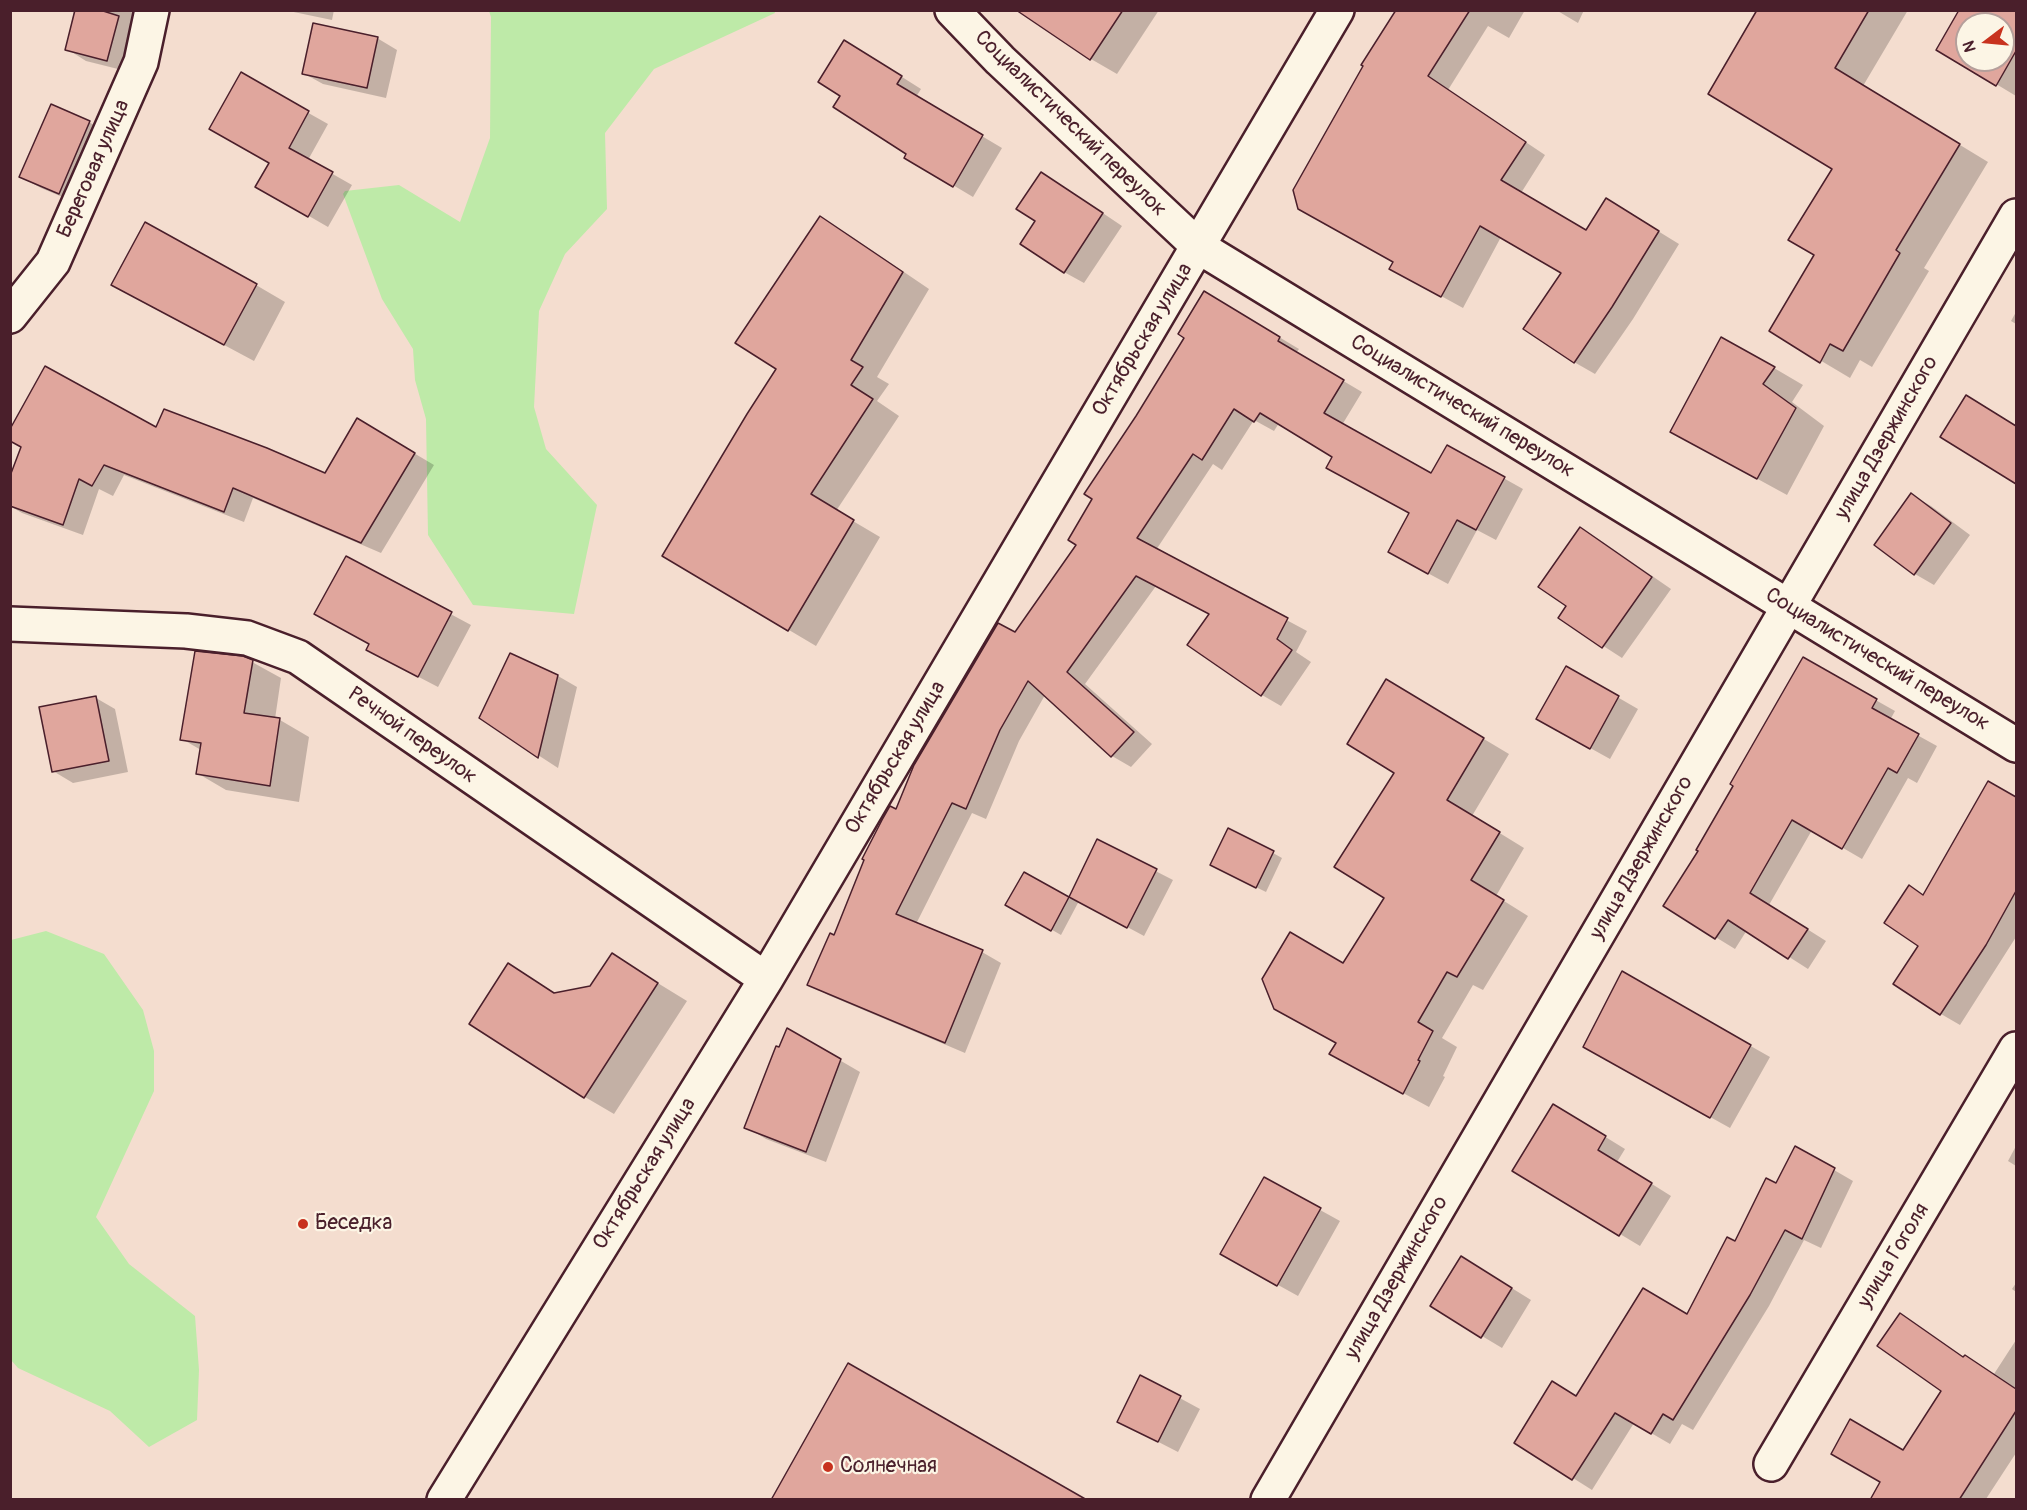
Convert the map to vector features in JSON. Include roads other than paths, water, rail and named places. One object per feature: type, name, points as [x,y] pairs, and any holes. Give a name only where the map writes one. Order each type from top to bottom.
[{"type":"street","name":"Береговая улица","points":[[10,316],[53,262],[141,62],[152,10]]},
{"type":"street","name":"Социалистический переулок","points":[[952,10],[1000,60],[1198,247],[2016,745]]},
{"type":"street","name":"Октябрьская улица","points":[[444,1500],[766,980],[1337,10]]},
{"type":"street","name":"улица Дзержинского","points":[[1268,1500],[2016,216]]},
{"type":"street","name":"Речной переулок","points":[[10,624],[186,631],[247,638],[298,657],[766,980]]},
{"type":"street","name":"улица Гоголя","points":[[1771,1464],[2016,1049]]},
{"type":"place","name":"Беседка","points":[[303,1224]]},
{"type":"place","name":"Солнечная","points":[[828,1467]]}]
